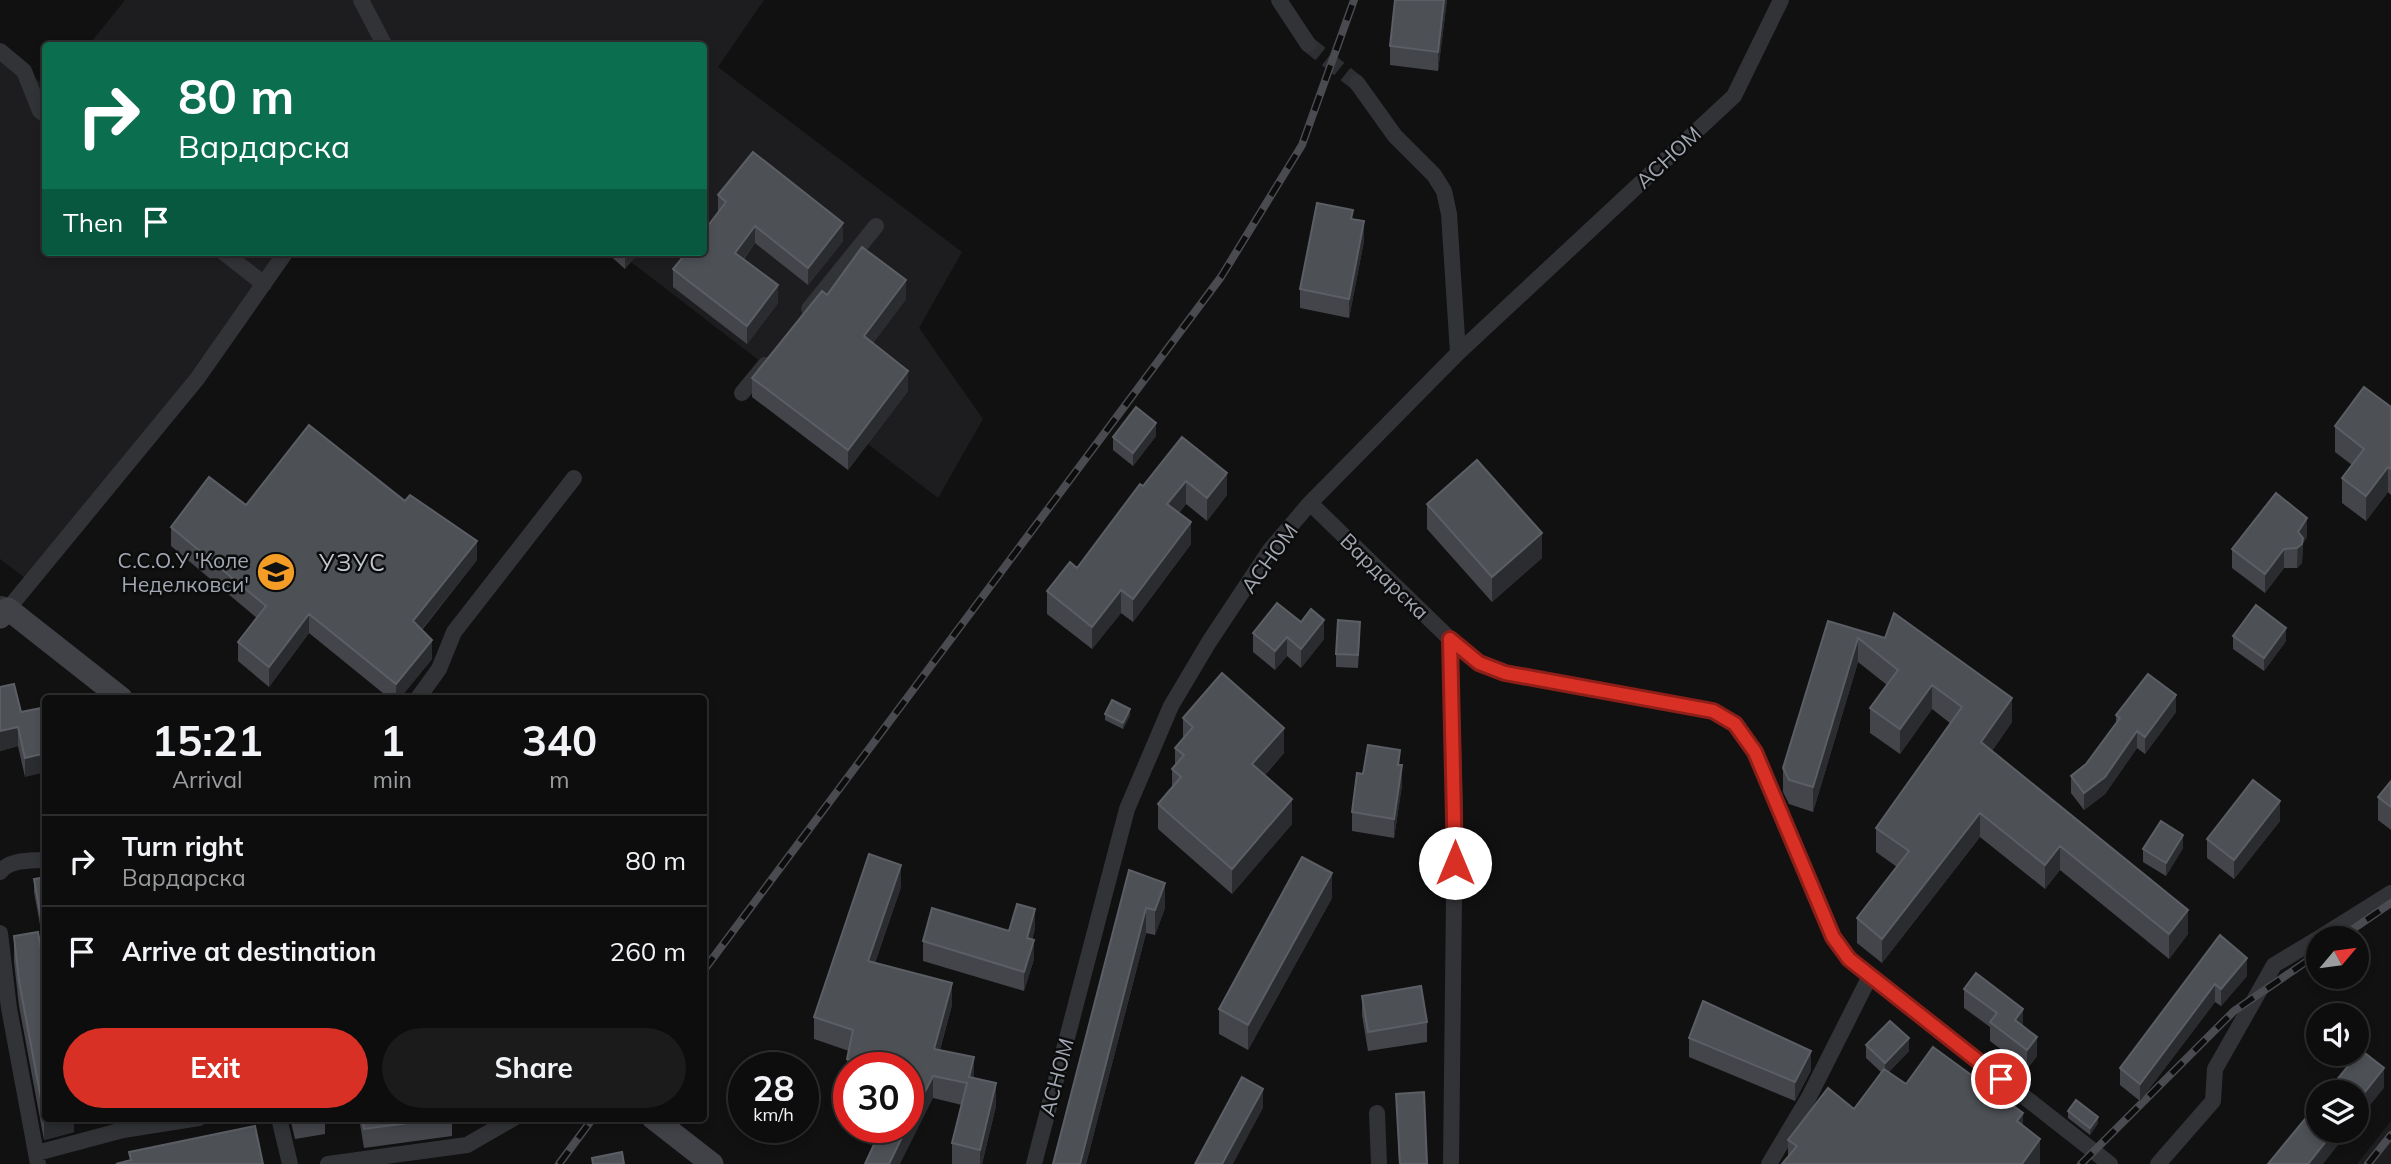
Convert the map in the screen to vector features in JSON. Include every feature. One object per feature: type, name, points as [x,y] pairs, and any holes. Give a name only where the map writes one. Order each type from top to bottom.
[{"type":"main road","points":[[3,610],[117,695]]},
{"type":"main road","points":[[657,1122],[712,1164]]},
{"type":"street","points":[[361,0],[383,42]]},
{"type":"street","points":[[1279,0],[1308,44]]},
{"type":"street","name":"АСНОМ","points":[[1034,1164],[1127,808],[1171,706],[1209,642],[1270,550],[1310,503],[1458,353],[1734,96],[1759,50],[1781,0]]},
{"type":"street","points":[[0,51],[23,71],[42,112]]},
{"type":"street","points":[[1357,83],[1395,135],[1434,175],[1444,191],[1449,214],[1458,353]]},
{"type":"street","points":[[801,320],[876,226]]},
{"type":"street","points":[[228,256],[264,284]]},
{"type":"street","points":[[3,610],[197,379],[283,256]]},
{"type":"street","points":[[742,393],[776,351]]},
{"type":"street","points":[[420,695],[439,669],[454,632],[574,478]]},
{"type":"street","name":"Вардарска","points":[[1310,503],[1450,639],[1479,663],[1505,673],[1713,711],[1735,724],[1755,752],[1833,937],[1849,959],[2110,1164]]},
{"type":"street","points":[[1450,639],[1455,810],[1451,1164]]},
{"type":"street","points":[[0,872],[5,866],[15,863],[42,860]]},
{"type":"street","points":[[2338,926],[2391,893]]},
{"type":"street","points":[[0,933],[9,1007],[37,1158],[123,1124],[148,1122]]},
{"type":"street","points":[[2158,1164],[2213,1101],[2215,1069],[2274,965],[2306,946]]},
{"type":"street","points":[[1769,1164],[1809,1097],[1870,976]]},
{"type":"street","points":[[1377,1113],[1379,1164]]},
{"type":"street","points":[[280,1122],[290,1164]]},
{"type":"street","points":[[328,1164],[467,1144],[507,1122]]},
{"type":"shaded area","points":[[125,0],[764,0],[718,67],[962,252],[919,328],[983,419],[938,498],[623,256],[707,256],[707,42],[91,42]]},
{"type":"shaded area","points":[[0,48],[42,83],[42,256],[289,256],[25,578],[0,559]]},
{"type":"shaded area","points":[[2391,1121],[2391,1164],[2357,1164]]},
{"type":"building","points":[[1395,0],[1444,0],[1438,52],[1390,46]]},
{"type":"building","points":[[753,152],[843,223],[808,268],[755,226],[735,253],[778,285],[747,326],[673,269],[684,256],[707,256],[707,227],[726,202],[718,195]]},
{"type":"building","points":[[1317,203],[1353,210],[1351,219],[1364,221],[1349,299],[1300,289]]},
{"type":"building","points":[[862,247],[906,280],[864,336],[908,371],[848,450],[752,378],[822,291],[827,295]]},
{"type":"building","points":[[2364,387],[2391,407],[2391,469],[2388,467],[2366,496],[2342,478],[2364,449],[2335,426]]},
{"type":"building","points":[[1136,407],[1156,423],[1133,453],[1113,437]]},
{"type":"building","name":"С.С.О.У 'Коле Неделковси'","points":[[309,425],[405,501],[410,495],[477,541],[413,621],[432,640],[396,684],[309,614],[269,667],[238,642],[266,606],[171,527],[209,477],[246,505]]},
{"type":"building","points":[[1182,437],[1227,473],[1207,498],[1186,481],[1167,504],[1191,522],[1133,599],[1121,590],[1092,627],[1047,591],[1070,562],[1077,568],[1140,484],[1143,486]]},
{"type":"building","points":[[1477,460],[1542,533],[1492,577],[1427,504]]},
{"type":"building","points":[[2276,493],[2307,518],[2298,532],[2303,538],[2302,544],[2297,548],[2284,549],[2265,574],[2232,549]]},
{"type":"building","points":[[1277,603],[1301,622],[1311,609],[1324,620],[1301,649],[1287,637],[1275,651],[1253,633]]},
{"type":"building","points":[[2256,605],[2286,628],[2264,658],[2233,636]]},
{"type":"building","points":[[1894,613],[2012,698],[1981,742],[2188,910],[2169,934],[2060,846],[2045,865],[1980,813],[1882,939],[1857,918],[1909,851],[1876,828],[1962,707],[1932,685],[1900,729],[1870,708],[1898,670],[1858,638],[1813,787],[1789,780],[1783,768],[1828,621],[1885,638]]},
{"type":"building","points":[[1338,620],[1360,622],[1358,655],[1336,654]]},
{"type":"building","points":[[1222,673],[1284,728],[1252,764],[1292,799],[1232,869],[1158,804],[1181,777],[1172,769],[1184,755],[1175,748],[1193,727],[1183,718]]},
{"type":"building","points":[[2148,674],[2176,695],[2145,737],[2137,731],[2105,777],[2084,793],[2071,776],[2086,764],[2120,718],[2116,715]]},
{"type":"building","points":[[14,684],[21,712],[42,708],[42,754],[25,758],[18,727],[0,731],[0,687]]},
{"type":"building","points":[[1112,700],[1130,709],[1123,723],[1105,714]]},
{"type":"building","points":[[1368,745],[1400,750],[1398,765],[1402,765],[1394,819],[1352,812],[1357,773],[1363,774]]},
{"type":"building","points":[[2253,780],[2280,801],[2234,860],[2207,839]]},
{"type":"building","points":[[2391,781],[2391,807],[2378,797]]},
{"type":"building","points":[[2161,821],[2183,835],[2166,863],[2143,849]]},
{"type":"building","points":[[869,854],[901,865],[868,961],[952,983],[934,1049],[974,1057],[969,1077],[996,1083],[980,1150],[952,1143],[967,1083],[933,1076],[924,1094],[924,1052],[848,1052],[853,1030],[814,1017]]},
{"type":"building","points":[[1302,857],[1332,873],[1248,1025],[1219,1009]]},
{"type":"building","points":[[1129,870],[1165,883],[1155,910],[1146,908],[1080,1164],[1053,1164]]},
{"type":"building","points":[[42,878],[42,923],[34,879]]},
{"type":"building","points":[[1017,904],[1035,909],[1027,938],[1034,940],[1024,972],[923,941],[932,908],[1009,931]]},
{"type":"building","points":[[38,932],[42,954],[42,1104],[19,981],[14,936]]},
{"type":"building","points":[[2220,935],[2247,958],[2221,989],[2215,984],[2140,1084],[2120,1068]]},
{"type":"building","points":[[1976,973],[2023,1009],[2015,1020],[2037,1037],[2027,1050],[1990,1022],[1997,1013],[1964,989]]},
{"type":"building","points":[[1421,986],[1427,1022],[1368,1032],[1362,996]]},
{"type":"building","points":[[1703,1001],[1811,1051],[1795,1082],[1689,1038]]},
{"type":"building","points":[[1890,1021],[1909,1038],[1885,1063],[1866,1045]]},
{"type":"building","points":[[1933,1047],[2023,1113],[2017,1121],[2040,1139],[2022,1164],[1782,1164],[1797,1146],[1788,1140],[1828,1088],[1854,1109],[1884,1069],[1906,1084]]},
{"type":"building","points":[[2369,1056],[2384,1068],[2369,1087],[2369,1080],[2337,1080],[2348,1066],[2369,1066]]},
{"type":"building","points":[[1242,1077],[1263,1089],[1222,1164],[1195,1164]]},
{"type":"building","points":[[1424,1092],[1427,1164],[1400,1164],[1396,1094]]},
{"type":"building","points":[[2076,1100],[2098,1117],[2090,1128],[2068,1111]]},
{"type":"building","points":[[2306,1118],[2306,1143],[2325,1143],[2308,1164],[2268,1164]]},
{"type":"building","points":[[363,1122],[416,1122],[364,1129]]},
{"type":"building","points":[[255,1126],[263,1164],[116,1164],[131,1160],[129,1152]]},
{"type":"building","points":[[875,1143],[899,1143],[889,1164],[865,1164]]},
{"type":"building","points":[[622,1152],[624,1164],[593,1164],[592,1158]]},
{"type":"tunnel","points":[[1308,44],[1357,83]]},
{"type":"railway","points":[[707,966],[1221,277],[1302,145],[1354,0]]},
{"type":"railway","points":[[2357,926],[2391,903]]},
{"type":"railway","points":[[2081,1164],[2234,1011],[2306,962]]},
{"type":"railway","points":[[559,1164],[590,1122]]},
{"type":"railway","points":[[2368,1164],[2391,1135]]},
{"type":"place","name":"С.С.О.У 'Коле Неделковси'","points":[[276,572]]},
{"type":"district","name":"УЗУС","points":[[353,562]]},
{"type":"route","points":[[1455,863],[1450,639],[1479,663],[1505,673],[1713,711],[1735,724],[1755,752],[1778,813],[1833,937],[1849,959],[2001,1079]]}]
